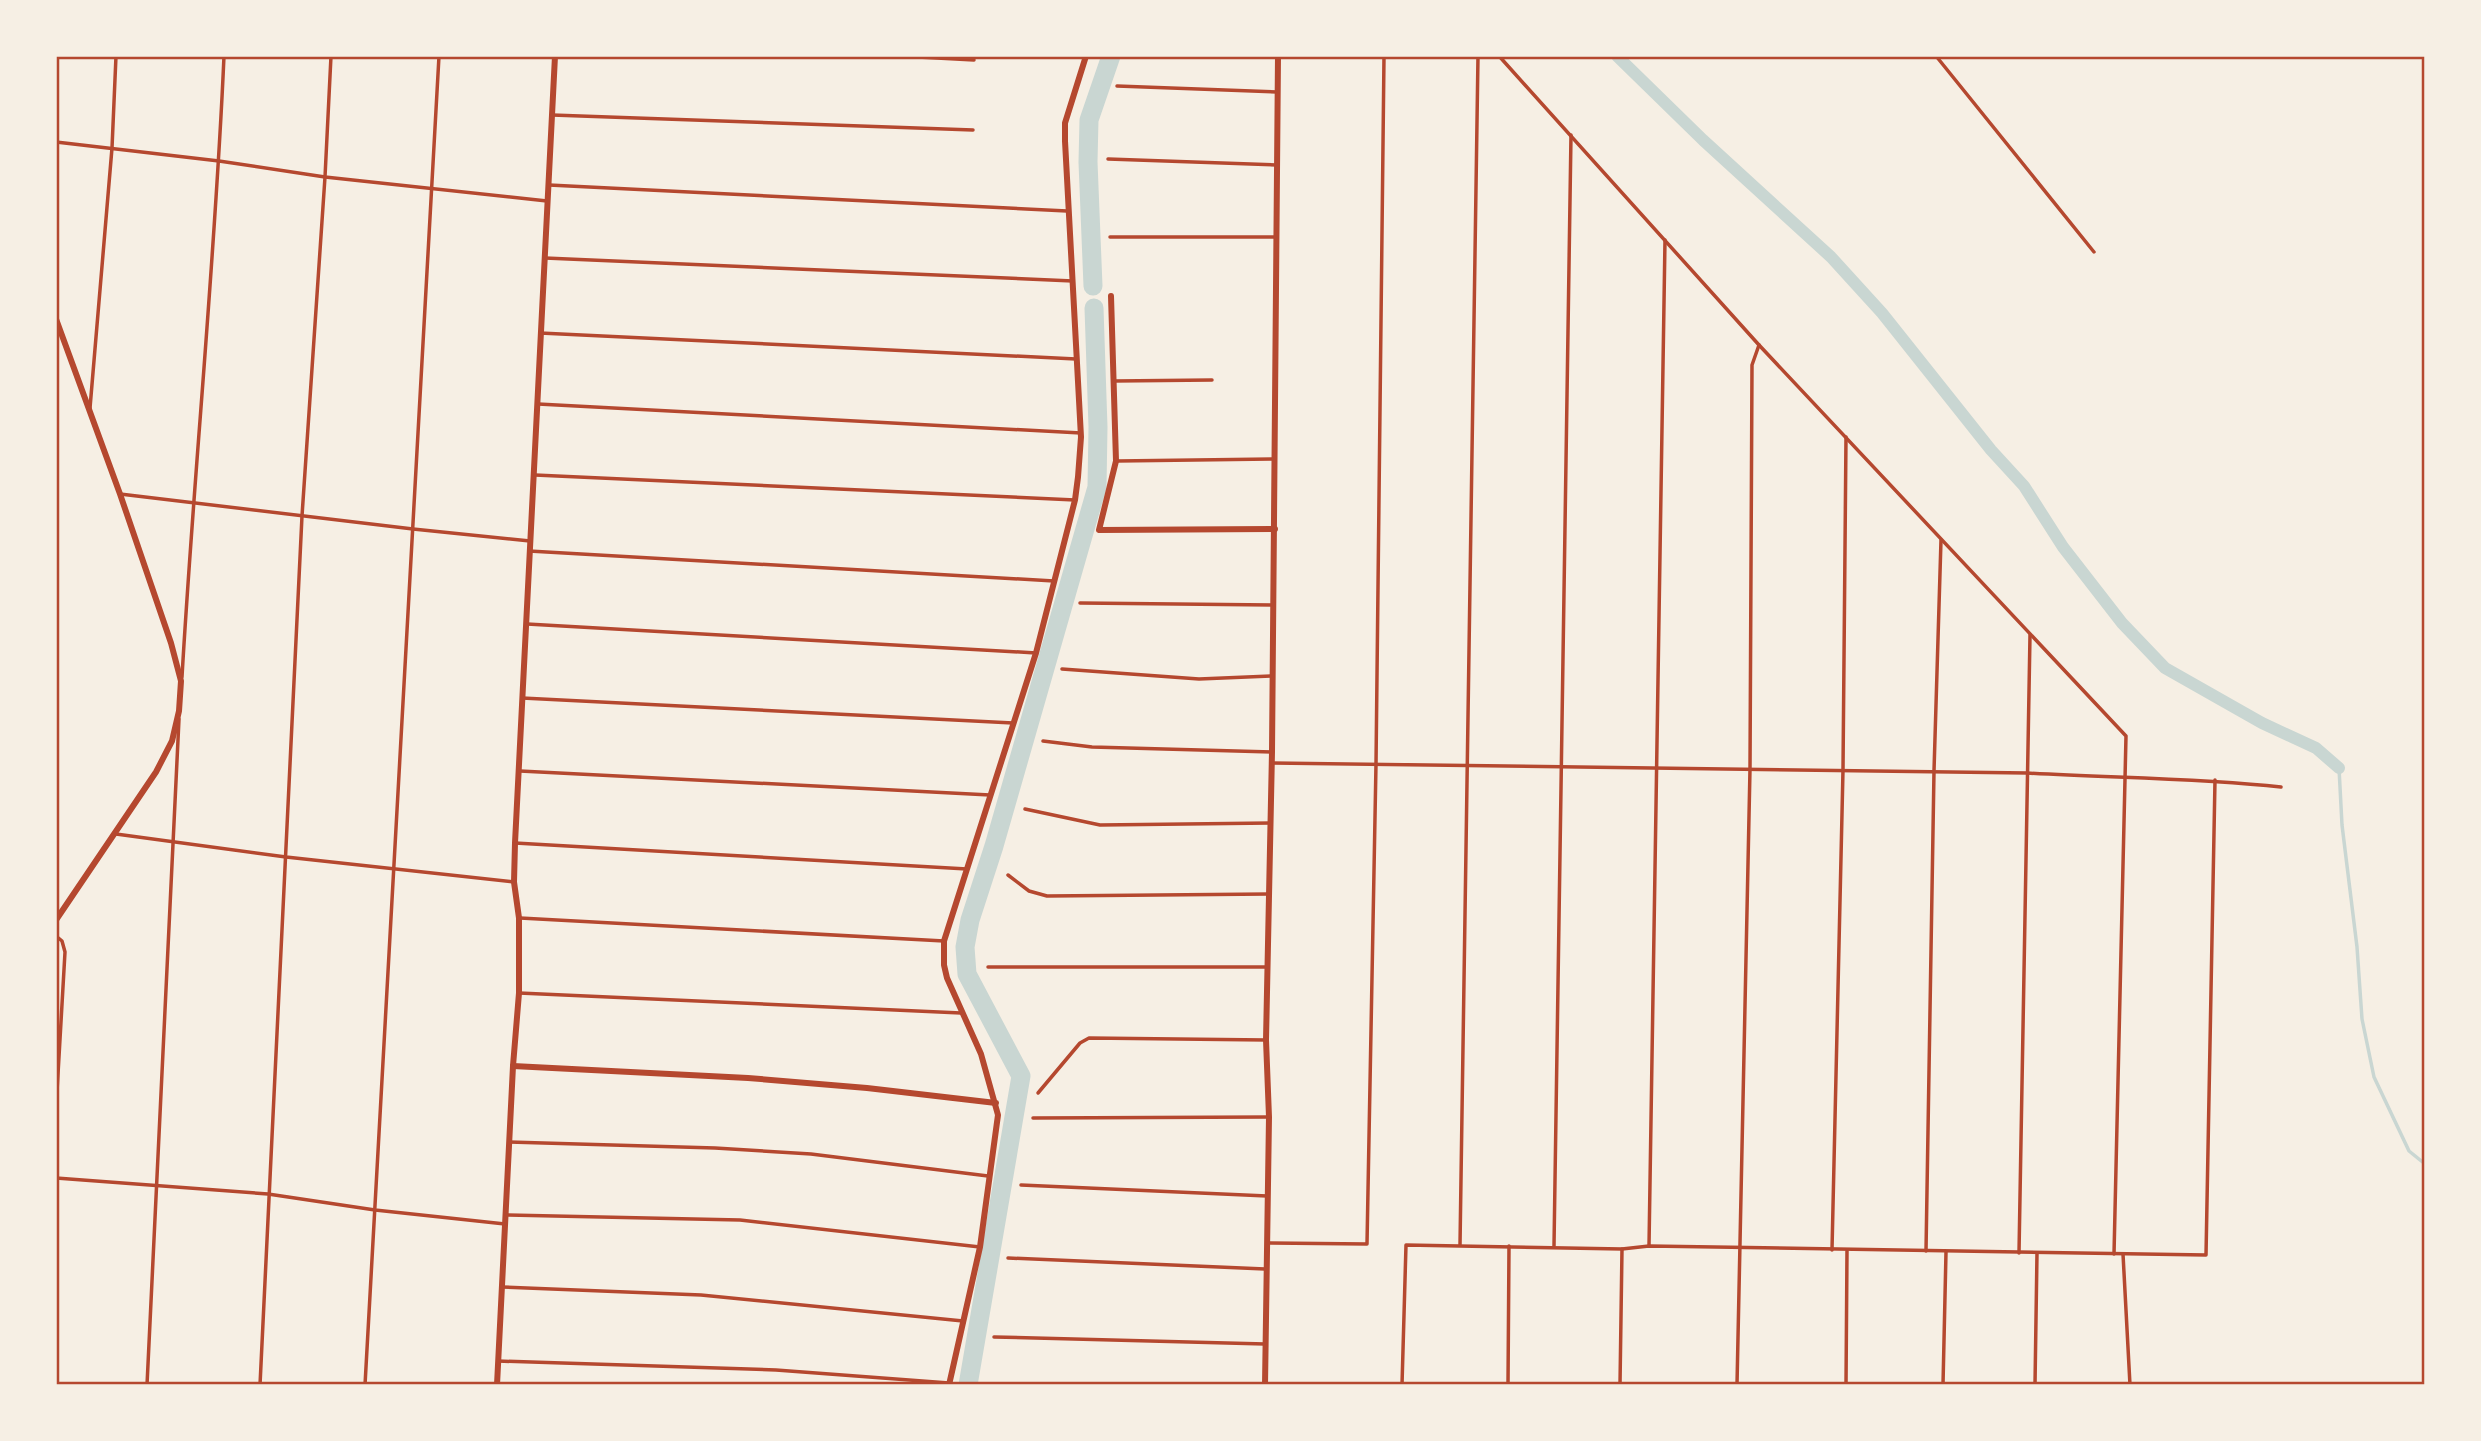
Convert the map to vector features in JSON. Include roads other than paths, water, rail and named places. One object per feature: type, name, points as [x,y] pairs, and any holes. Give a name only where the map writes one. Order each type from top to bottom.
[{"type":"street","points":[[497,1385],[519,993],[515,843],[555,56]]},
{"type":"street","points":[[949,1384],[980,1247],[998,1115],[981,1054],[947,978],[944,941],[1036,653],[1074,500],[1081,457],[1067,211],[1065,122],[1086,56]]},
{"type":"street","points":[[1265,1385],[1269,1117],[1266,1040],[1276,459],[1278,56]]},
{"type":"street","points":[[1111,296],[1116,461],[1099,530],[1275,529]]},
{"type":"street","points":[[56,319],[120,494],[171,643],[181,681],[179,711],[172,741],[156,772],[56,920]]},
{"type":"street","points":[[513,1066],[748,1078],[996,1103]]},
{"type":"lane","points":[[90,414],[112,148],[116,56]]},
{"type":"lane","points":[[147,1385],[181,681],[219,161],[224,56]]},
{"type":"lane","points":[[260,1385],[302,516],[326,177],[331,56]]},
{"type":"lane","points":[[365,1385],[439,56]]},
{"type":"lane","points":[[899,56],[974,60]]},
{"type":"lane","points":[[1267,1243],[1367,1244],[1376,764],[1384,56]]},
{"type":"lane","points":[[1460,1245],[1478,56]]},
{"type":"lane","points":[[1499,56],[1759,345],[2126,736],[2114,1254]]},
{"type":"lane","points":[[1936,56],[2094,252]]},
{"type":"lane","points":[[1117,86],[1279,92]]},
{"type":"lane","points":[[551,115],[973,130]]},
{"type":"lane","points":[[1554,1246],[1571,134]]},
{"type":"lane","points":[[56,142],[432,190],[547,201]]},
{"type":"lane","points":[[1108,159],[1279,165]]},
{"type":"lane","points":[[547,185],[1067,211]]},
{"type":"lane","points":[[1110,237],[1278,237]]},
{"type":"lane","points":[[1649,1246],[1665,239]]},
{"type":"lane","points":[[545,258],[1073,281]]},
{"type":"lane","points":[[540,333],[1076,359]]},
{"type":"lane","points":[[1737,1385],[1750,769],[1752,365],[1759,345]]},
{"type":"lane","points":[[1114,381],[1212,380]]},
{"type":"lane","points":[[536,404],[1081,433]]},
{"type":"lane","points":[[1832,1250],[1843,770],[1846,436]]},
{"type":"lane","points":[[1116,461],[1276,459]]},
{"type":"lane","points":[[533,475],[1074,500]]},
{"type":"lane","points":[[120,494],[530,541]]},
{"type":"lane","points":[[1926,1251],[1941,538]]},
{"type":"lane","points":[[529,551],[1054,581]]},
{"type":"lane","points":[[1080,603],[1274,605]]},
{"type":"lane","points":[[527,624],[1036,653]]},
{"type":"lane","points":[[2019,1253],[2030,634]]},
{"type":"lane","points":[[1062,669],[1199,679],[1273,676]]},
{"type":"lane","points":[[522,698],[1013,723]]},
{"type":"lane","points":[[1043,741],[1092,747],[1272,752]]},
{"type":"lane","points":[[1272,763],[2027,773],[2123,779],[2215,780],[2281,787]]},
{"type":"lane","points":[[519,771],[990,795]]},
{"type":"lane","points":[[1402,1385],[1406,1245],[2206,1255],[2215,780]]},
{"type":"lane","points":[[1025,809],[1100,825],[1271,822]]},
{"type":"lane","points":[[114,834],[286,857],[514,882]]},
{"type":"lane","points":[[515,843],[967,869]]},
{"type":"lane","points":[[1007,875],[1029,891],[1047,896],[1269,894]]},
{"type":"lane","points":[[519,918],[944,941]]},
{"type":"lane","points":[[56,936],[62,941],[65,952],[56,1109]]},
{"type":"lane","points":[[988,967],[1268,967]]},
{"type":"lane","points":[[519,993],[964,1013]]},
{"type":"lane","points":[[1038,1093],[1080,1043],[1089,1038],[1266,1040]]},
{"type":"lane","points":[[1033,1118],[1269,1117]]},
{"type":"lane","points":[[509,1142],[715,1148],[810,1154],[990,1176]]},
{"type":"lane","points":[[56,1178],[268,1194],[375,1210],[505,1224]]},
{"type":"lane","points":[[1021,1185],[1267,1196]]},
{"type":"lane","points":[[505,1215],[740,1220],[980,1247]]},
{"type":"lane","points":[[1508,1385],[1509,1245]]},
{"type":"lane","points":[[1620,1385],[1622,1249]]},
{"type":"lane","points":[[1846,1385],[1847,1250]]},
{"type":"lane","points":[[1943,1385],[1946,1252]]},
{"type":"lane","points":[[2035,1385],[2037,1253]]},
{"type":"lane","points":[[2123,1254],[2130,1385]]},
{"type":"lane","points":[[1008,1258],[1268,1269]]},
{"type":"lane","points":[[502,1287],[701,1295],[963,1321]]},
{"type":"lane","points":[[994,1336],[1265,1344]]},
{"type":"lane","points":[[498,1361],[776,1370],[949,1384]]},
{"type":"waterway","points":[[1093,286],[1089,120],[1111,56]]},
{"type":"waterway","points":[[1617,56],[1703,140],[1831,257],[1882,313],[1991,450],[2024,486],[2063,547],[2122,623],[2165,668],[2262,723],[2316,748],[2339,768]]},
{"type":"waterway","points":[[968,1385],[1021,1076],[967,974],[965,947],[970,920],[994,846],[1097,487],[1094,308]]},
{"type":"waterway","points":[[2339,768],[2342,825],[2357,947],[2362,1019],[2374,1077],[2409,1151],[2425,1164]]}]
